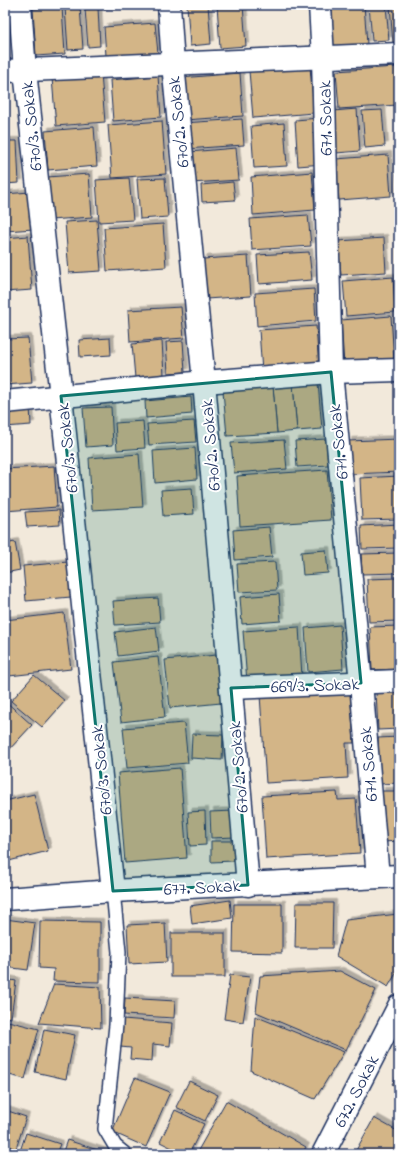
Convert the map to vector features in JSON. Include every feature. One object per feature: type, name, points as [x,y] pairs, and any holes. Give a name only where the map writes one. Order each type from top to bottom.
[{"type":"street","name":"670/3. Sokak","points":[[20,5],[15,71],[61,396],[113,891]]},
{"type":"street","name":"670/2. Sokak","points":[[169,5],[173,64],[204,382],[248,884]]},
{"type":"street","name":"671. Sokak","points":[[320,5],[323,58],[331,372],[378,878]]},
{"type":"street","points":[[15,71],[399,54]]},
{"type":"street","points":[[5,402],[204,382],[331,372],[399,370]]},
{"type":"street","name":"669/3. Sokak","points":[[231,688],[399,681]]},
{"type":"street","name":"677. Sokak","points":[[5,899],[113,891],[399,876]]},
{"type":"street","name":"672. Sokak","points":[[324,1154],[399,1006]]},
{"type":"lane","points":[[113,891],[119,952],[116,1025],[105,1129],[115,1146],[125,1154]]},
{"type":"highlighted area","points":[[331,372],[361,683],[231,688],[248,885],[113,891],[61,396]]},
{"type":"building","points":[[103,5],[156,5],[103,9]]},
{"type":"building","points":[[187,5],[208,5],[211,44],[190,46]]},
{"type":"building","points":[[217,5],[243,5],[246,46],[220,48]]},
{"type":"building","points":[[327,5],[364,5],[367,44],[330,46]]},
{"type":"building","points":[[369,5],[386,5],[389,40],[372,41]]},
{"type":"building","points":[[390,5],[399,5],[399,43],[393,44]]},
{"type":"building","points":[[80,6],[83,49],[68,50],[65,7]]},
{"type":"building","points":[[62,7],[65,54],[36,56],[33,9]]},
{"type":"building","points":[[98,8],[100,46],[88,47],[85,9]]},
{"type":"building","points":[[155,23],[158,53],[106,56],[104,27]]},
{"type":"building","points":[[310,67],[314,113],[253,118],[249,71]]},
{"type":"building","points":[[396,67],[398,105],[339,109],[336,71]]},
{"type":"building","points":[[240,73],[243,116],[184,120],[181,78]]},
{"type":"building","points":[[101,74],[105,122],[56,126],[52,78]]},
{"type":"building","points":[[158,76],[161,117],[113,121],[110,80]]},
{"type":"building","points":[[357,109],[360,151],[336,153],[333,111]]},
{"type":"building","points":[[382,110],[385,146],[365,148],[362,111]]},
{"type":"building","points":[[320,118],[323,164],[298,166],[295,120]]},
{"type":"building","points":[[242,119],[244,145],[185,149],[183,123]]},
{"type":"building","points":[[162,121],[166,174],[112,178],[108,125]]},
{"type":"building","points":[[284,123],[287,166],[254,168],[251,126]]},
{"type":"building","points":[[94,127],[97,166],[48,170],[45,131]]},
{"type":"building","points":[[5,141],[17,141],[19,183],[5,184]]},
{"type":"building","points":[[236,148],[239,180],[191,183],[189,152]]},
{"type":"building","points":[[395,151],[399,151],[399,189],[398,189]]},
{"type":"building","points":[[388,155],[391,196],[339,200],[336,159]]},
{"type":"building","points":[[312,172],[315,210],[253,215],[251,177]]},
{"type":"building","points":[[89,174],[92,217],[50,220],[47,177]]},
{"type":"building","points":[[129,178],[133,220],[99,222],[96,180]]},
{"type":"building","points":[[165,178],[168,217],[140,219],[137,179]]},
{"type":"building","points":[[233,182],[235,200],[202,202],[201,185]]},
{"type":"building","points":[[30,192],[34,229],[5,231],[5,194]]},
{"type":"building","points":[[308,215],[311,246],[252,250],[250,219]]},
{"type":"building","points":[[97,220],[101,271],[69,273],[65,222]]},
{"type":"building","points":[[163,224],[166,267],[107,271],[104,228]]},
{"type":"building","points":[[28,236],[32,290],[5,292],[5,238]]},
{"type":"building","points":[[384,238],[386,272],[341,275],[338,241]]},
{"type":"building","points":[[309,252],[312,280],[259,284],[257,255]]},
{"type":"building","points":[[248,256],[251,296],[206,299],[203,259]]},
{"type":"building","points":[[393,277],[395,312],[346,316],[343,281]]},
{"type":"building","points":[[314,289],[316,321],[257,326],[255,293]]},
{"type":"building","points":[[181,307],[184,338],[130,342],[128,310]]},
{"type":"building","points":[[391,316],[394,361],[344,365],[341,320]]},
{"type":"building","points":[[316,326],[319,369],[262,372],[259,330]]},
{"type":"building","points":[[28,338],[32,383],[5,385],[5,339]]},
{"type":"building","points":[[110,338],[111,355],[80,357],[79,340]]},
{"type":"building","points":[[162,341],[164,375],[135,378],[132,344]]},
{"type":"building","points":[[183,341],[185,372],[168,373],[166,342]]},
{"type":"building","points":[[318,383],[322,429],[297,431],[293,385]]},
{"type":"building","points":[[293,385],[297,431],[277,433],[273,386]]},
{"type":"building","points":[[273,386],[277,433],[227,436],[223,391]]},
{"type":"building","points":[[191,397],[192,414],[146,418],[145,401]]},
{"type":"building","points":[[30,406],[31,425],[5,427],[5,407]]},
{"type":"building","points":[[111,407],[113,445],[86,447],[83,408]]},
{"type":"building","points":[[143,421],[145,448],[117,450],[115,423]]},
{"type":"building","points":[[194,421],[196,442],[149,445],[147,424]]},
{"type":"building","points":[[326,439],[328,465],[297,467],[295,441]]},
{"type":"building","points":[[399,439],[399,472],[350,474],[348,441]]},
{"type":"building","points":[[284,440],[287,469],[234,473],[231,443]]},
{"type":"building","points":[[195,448],[197,479],[155,483],[153,451]]},
{"type":"building","points":[[139,454],[143,507],[92,510],[89,458]]},
{"type":"building","points":[[54,466],[57,507],[5,511],[5,469]]},
{"type":"building","points":[[327,470],[331,520],[240,526],[237,476]]},
{"type":"building","points":[[399,476],[399,519],[362,520],[360,478]]},
{"type":"building","points":[[192,488],[194,514],[163,516],[161,490]]},
{"type":"building","points":[[59,510],[60,525],[27,527],[25,512]]},
{"type":"building","points":[[399,524],[399,548],[362,549],[361,526]]},
{"type":"building","points":[[269,527],[272,557],[235,560],[233,530]]},
{"type":"building","points":[[15,542],[20,570],[5,573],[5,544]]},
{"type":"building","points":[[326,550],[328,573],[303,575],[301,552]]},
{"type":"building","points":[[399,553],[399,573],[362,574],[361,554]]},
{"type":"building","points":[[68,562],[71,597],[26,601],[23,566]]},
{"type":"building","points":[[275,562],[277,590],[239,592],[237,564]]},
{"type":"building","points":[[399,578],[399,621],[369,622],[367,579]]},
{"type":"building","points":[[279,594],[281,621],[242,624],[240,597]]},
{"type":"building","points":[[158,598],[160,622],[115,625],[113,601]]},
{"type":"building","points":[[64,613],[71,669],[9,676],[5,644],[5,620]]},
{"type":"building","points":[[340,625],[343,669],[308,672],[305,628]]},
{"type":"building","points":[[399,626],[399,669],[372,670],[370,627]]},
{"type":"building","points":[[156,627],[159,651],[118,656],[115,632]]},
{"type":"building","points":[[299,627],[302,677],[247,682],[243,631]]},
{"type":"building","points":[[216,655],[221,703],[170,708],[165,660]]},
{"type":"building","points":[[158,657],[165,717],[121,722],[114,662]]},
{"type":"building","points":[[34,675],[65,701],[42,727],[11,701]]},
{"type":"building","points":[[350,689],[354,743],[346,743],[348,778],[266,783],[260,695]]},
{"type":"building","points":[[399,691],[399,729],[378,730],[376,692]]},
{"type":"building","points":[[5,701],[32,725],[7,752],[5,750]]},
{"type":"building","points":[[184,723],[188,763],[127,768],[123,728]]},
{"type":"building","points":[[192,734],[223,735],[222,760],[191,758]]},
{"type":"building","points":[[399,737],[399,783],[380,784],[378,738]]},
{"type":"building","points":[[180,768],[187,858],[125,863],[118,773]]},
{"type":"building","points":[[381,791],[399,791],[399,841],[383,842]]},
{"type":"building","points":[[337,792],[338,800],[356,799],[360,853],[266,859],[262,796]]},
{"type":"building","points":[[34,794],[48,851],[5,862],[5,801]]},
{"type":"building","points":[[205,811],[206,845],[190,846],[188,812]]},
{"type":"building","points":[[234,811],[235,837],[211,838],[210,812]]},
{"type":"building","points":[[211,841],[234,841],[234,861],[211,862]]},
{"type":"building","points":[[230,900],[232,918],[192,924],[190,906]]},
{"type":"building","points":[[296,903],[333,903],[332,948],[295,948]]},
{"type":"building","points":[[234,904],[282,904],[282,953],[233,952]]},
{"type":"building","points":[[398,914],[399,968],[388,987],[336,956],[346,920]]},
{"type":"building","points":[[5,919],[35,923],[28,970],[5,967]]},
{"type":"building","points":[[40,921],[100,922],[100,982],[53,981],[54,969],[39,968]]},
{"type":"building","points":[[165,923],[167,962],[129,964],[127,925]]},
{"type":"building","points":[[171,933],[225,933],[225,977],[171,977]]},
{"type":"building","points":[[340,971],[376,990],[346,1050],[256,1012],[260,976]]},
{"type":"building","points":[[230,975],[250,977],[243,1022],[224,1019]]},
{"type":"building","points":[[5,979],[16,981],[11,1018],[5,1017]]},
{"type":"building","points":[[54,984],[100,987],[101,1028],[39,1023]]},
{"type":"building","points":[[125,998],[175,1001],[174,1018],[124,1015]]},
{"type":"building","points":[[255,1016],[344,1052],[315,1099],[251,1071]]},
{"type":"building","points":[[123,1019],[172,1023],[170,1046],[153,1044],[152,1061],[130,1059],[131,1048],[120,1047]]},
{"type":"building","points":[[8,1021],[39,1029],[25,1079],[5,1074],[5,1033]]},
{"type":"building","points":[[44,1029],[75,1035],[66,1079],[35,1072]]},
{"type":"building","points":[[399,1073],[399,1089],[392,1084]]},
{"type":"building","points":[[135,1078],[170,1092],[146,1147],[112,1132]]},
{"type":"building","points":[[189,1081],[218,1095],[205,1121],[176,1107]]},
{"type":"building","points":[[226,1101],[306,1147],[302,1154],[196,1154]]},
{"type":"building","points":[[5,1110],[26,1117],[16,1149],[5,1145]]},
{"type":"building","points":[[175,1110],[204,1124],[189,1154],[184,1154],[160,1142]]},
{"type":"building","points":[[374,1118],[399,1132],[399,1154],[354,1154]]},
{"type":"building","points":[[26,1133],[60,1144],[56,1154],[19,1154]]},
{"type":"building","points":[[67,1140],[110,1154],[62,1154]]},
{"type":"building","points":[[5,1149],[13,1151],[12,1154],[5,1154]]}]
